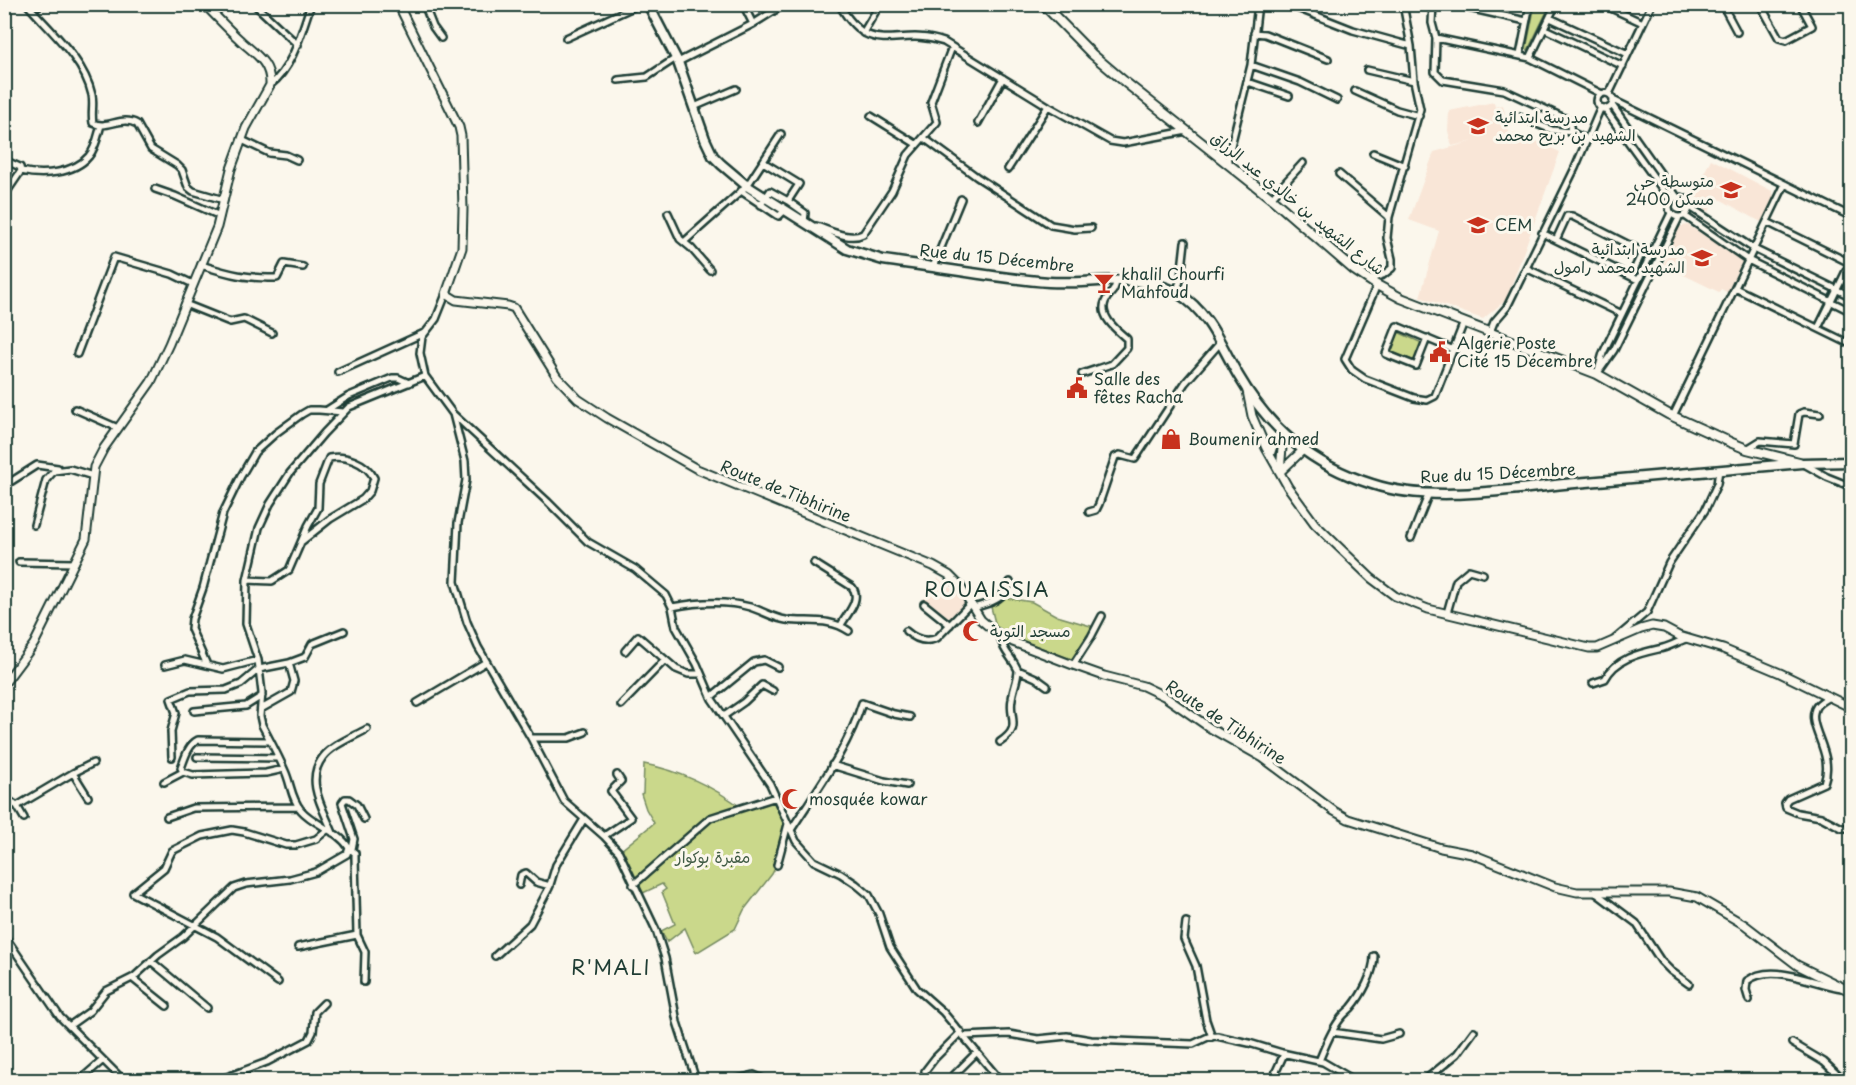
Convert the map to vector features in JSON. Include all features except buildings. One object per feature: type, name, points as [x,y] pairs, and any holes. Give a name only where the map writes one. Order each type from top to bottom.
[{"type":"main road","name":"Rue du 15 Décembre","points":[[648,4],[677,60],[713,156],[744,188],[763,202],[785,210],[847,249],[862,255],[1050,282],[1142,281],[1160,285],[1190,302],[1204,315],[1257,406],[1283,435],[1303,450],[1346,474],[1371,484],[1396,491],[1429,493],[1488,491],[1802,463],[1851,462]]},
{"type":"main road","name":"شارع الشهيد بن خالدي عبد الرزاق","points":[[1043,4],[1092,54],[1271,198],[1368,280],[1401,298],[1597,374],[1673,416],[1747,449],[1802,463]]},
{"type":"street","points":[[27,4],[70,52],[78,65],[92,94],[93,123],[101,125],[124,120],[137,124],[151,149],[177,165],[192,191],[224,200]]},
{"type":"street","points":[[4,684],[34,644],[86,539],[94,467],[104,448],[151,382],[220,216],[231,169],[242,140],[270,85],[270,77],[263,60],[204,4]]},
{"type":"street","points":[[254,4],[297,45]]},
{"type":"street","points":[[270,85],[277,80],[297,45],[310,4]]},
{"type":"street","points":[[398,4],[459,127],[461,136],[462,248],[436,319],[422,338],[420,353],[425,376],[453,414],[588,542],[635,569],[666,595],[672,607],[676,627],[711,697],[770,783],[796,841],[814,861],[849,879],[869,895],[879,914],[890,947],[917,989],[943,1012],[1000,1080]]},
{"type":"street","points":[[424,4],[433,27],[441,38]]},
{"type":"street","points":[[566,38],[640,4]]},
{"type":"street","points":[[743,4],[753,24]]},
{"type":"street","points":[[618,80],[639,80],[647,77],[753,24],[785,4]]},
{"type":"street","points":[[839,4],[848,20],[863,33],[874,38],[929,37],[952,47],[1110,141],[1123,143],[1188,131]]},
{"type":"street","points":[[863,33],[880,4]]},
{"type":"street","points":[[1227,162],[1248,82],[1258,4]]},
{"type":"street","points":[[1287,4],[1353,30],[1411,46]]},
{"type":"street","points":[[1368,280],[1383,275],[1392,268],[1387,238],[1389,217],[1420,109],[1402,4]]},
{"type":"street","points":[[1433,4],[1432,23],[1436,38],[1435,72],[1443,80],[1504,90],[1569,120],[1571,132]]},
{"type":"street","points":[[1451,4],[1526,21]]},
{"type":"street","points":[[1516,4],[1529,6],[1520,55]]},
{"type":"street","points":[[1530,58],[1556,4]]},
{"type":"street","points":[[1602,4],[1643,23]]},
{"type":"street","points":[[1609,94],[1652,4]]},
{"type":"street","points":[[1722,4],[1737,32]]},
{"type":"street","points":[[1760,4],[1779,38],[1786,40],[1812,26],[1800,4]]},
{"type":"street","points":[[1550,18],[1628,54]]},
{"type":"street","points":[[1545,29],[1623,66]]},
{"type":"street","points":[[1254,33],[1264,34],[1328,58]]},
{"type":"street","points":[[1436,38],[1530,58],[1602,94],[1609,94]]},
{"type":"street","points":[[763,202],[770,191],[805,213],[803,222],[849,237],[858,237],[863,234],[892,191],[908,154],[937,122],[932,102],[952,47]]},
{"type":"street","points":[[1251,64],[1300,82],[1337,100]]},
{"type":"street","points":[[1367,70],[1414,81]]},
{"type":"street","points":[[978,123],[1003,78]]},
{"type":"street","points":[[1248,82],[1289,96]]},
{"type":"street","points":[[694,107],[736,89]]},
{"type":"street","points":[[1355,91],[1397,110],[1419,116]]},
{"type":"street","points":[[1602,94],[1598,100],[1602,108],[1671,201]]},
{"type":"street","points":[[1609,94],[1677,197],[1687,201],[1690,207],[1754,249],[1851,297]]},
{"type":"street","points":[[1490,332],[1494,322],[1508,307],[1602,108],[1613,102]]},
{"type":"street","points":[[1613,102],[1851,217]]},
{"type":"street","points":[[1008,169],[1048,106]]},
{"type":"street","points":[[1514,115],[1552,130],[1571,132],[1587,140]]},
{"type":"street","points":[[871,116],[916,144]]},
{"type":"street","points":[[4,160],[20,167],[21,171],[34,174],[49,173],[82,163],[90,155],[101,125]]},
{"type":"street","points":[[684,242],[744,188],[781,134]]},
{"type":"street","points":[[924,138],[977,177],[1051,225],[1075,229],[1091,228]]},
{"type":"street","points":[[242,140],[269,153],[286,155],[297,160]]},
{"type":"street","points":[[1373,153],[1405,166]]},
{"type":"street","points":[[763,162],[799,184],[788,201]]},
{"type":"street","points":[[1271,198],[1303,163]]},
{"type":"street","points":[[4,196],[21,171]]},
{"type":"street","points":[[1339,174],[1389,217]]},
{"type":"street","points":[[1673,416],[1785,184]]},
{"type":"street","points":[[155,189],[220,216]]},
{"type":"street","points":[[1597,374],[1603,353],[1671,213],[1669,207],[1671,201],[1677,197]]},
{"type":"street","points":[[933,267],[961,200]]},
{"type":"street","points":[[1597,374],[1614,350],[1682,217],[1690,207]]},
{"type":"street","points":[[668,213],[680,239],[710,270]]},
{"type":"street","points":[[1671,213],[1682,217],[1748,260],[1851,312]]},
{"type":"street","points":[[1556,240],[1567,216],[1572,216],[1639,250],[1641,255],[1631,276]]},
{"type":"street","points":[[1767,222],[1851,262],[1818,328]]},
{"type":"street","points":[[1542,233],[1638,280]]},
{"type":"street","points":[[1176,293],[1181,278],[1185,242]]},
{"type":"street","points":[[77,354],[114,257],[172,274],[193,284]]},
{"type":"street","points":[[201,265],[234,276],[262,278],[277,278],[284,264],[303,267]]},
{"type":"street","points":[[1526,268],[1622,314]]},
{"type":"street","points":[[1082,374],[1113,364],[1127,348],[1127,339],[1116,330],[1104,309],[1105,302],[1116,288],[1116,281]]},
{"type":"street","points":[[1377,285],[1345,359],[1352,370],[1365,379],[1413,398],[1427,400],[1435,396],[1464,322]]},
{"type":"street","points":[[1735,288],[1851,345]]},
{"type":"street","name":"Route de Tibhirine","points":[[446,294],[456,300],[514,308],[557,377],[578,399],[607,418],[697,469],[950,575],[960,586],[981,620],[1000,634],[1014,642],[1073,665],[1143,686],[1164,696],[1210,728],[1263,758],[1348,819],[1441,848],[1472,854],[1554,887],[1596,894],[1669,891],[1697,897],[1745,925],[1797,965],[1848,991]]},
{"type":"street","points":[[185,304],[230,322],[244,319],[272,333]]},
{"type":"street","points":[[1427,338],[1416,366],[1386,354],[1397,326],[1427,338],[1454,350]]},
{"type":"street","points":[[338,372],[425,333]]},
{"type":"street","points":[[1089,512],[1096,510],[1099,504],[1115,457],[1120,455],[1135,459],[1185,382],[1220,343]]},
{"type":"street","points":[[364,982],[365,951],[357,935],[355,858],[345,842],[299,807],[291,795],[284,768],[262,724],[258,660],[246,624],[247,580],[259,528],[270,504],[290,473],[343,412],[364,400],[425,376]]},
{"type":"street","points":[[326,410],[349,396],[392,378],[409,383]]},
{"type":"street","points":[[1247,390],[1252,416],[1270,455],[1302,508],[1315,524],[1371,578],[1395,596],[1447,613],[1578,646],[1597,648],[1652,626],[1664,627],[1687,638],[1723,649],[1851,708]]},
{"type":"street","points":[[75,409],[118,428]]},
{"type":"street","points":[[207,665],[191,628],[192,619],[203,588],[223,513],[255,452],[276,433],[309,410],[343,412]]},
{"type":"street","points":[[1747,449],[1760,441],[1794,444],[1800,414],[1804,411],[1820,414]]},
{"type":"street","points":[[453,414],[465,461],[466,480],[458,523],[455,582],[470,628],[486,662],[531,738],[564,801],[619,852],[656,930],[665,958],[677,1022],[696,1080]]},
{"type":"street","points":[[1270,455],[1283,435]]},
{"type":"street","points":[[1280,472],[1283,435]]},
{"type":"street","points":[[1280,472],[1303,450]]},
{"type":"street","points":[[247,580],[272,580],[289,570],[301,542],[318,508],[320,484],[329,458],[339,456],[365,466],[374,478],[370,491],[363,499],[330,519],[301,542]]},
{"type":"street","points":[[1802,463],[1851,487]]},
{"type":"street","points":[[4,486],[42,464],[93,476]]},
{"type":"street","points":[[34,525],[46,480],[54,471],[63,469]]},
{"type":"street","points":[[1613,641],[1647,612],[1669,563],[1705,510],[1717,484],[1719,470]]},
{"type":"street","points":[[1411,538],[1429,493]]},
{"type":"street","points":[[19,562],[75,563]]},
{"type":"street","points":[[814,562],[852,586],[856,591],[857,597],[841,625]]},
{"type":"street","points":[[1447,613],[1456,581],[1469,570],[1483,574]]},
{"type":"street","points":[[906,631],[913,637],[932,641],[972,606],[1000,598],[1006,593],[1010,582]]},
{"type":"street","points":[[672,607],[702,601],[717,602],[752,608],[776,618],[833,622],[849,631]]},
{"type":"street","points":[[924,604],[950,625]]},
{"type":"street","points":[[1073,665],[1102,616]]},
{"type":"street","points":[[172,757],[171,731],[176,708],[171,699],[190,691],[226,690],[242,684],[259,669],[305,657],[312,644],[344,631]]},
{"type":"street","points":[[1000,634],[1004,651],[1013,660],[1018,670],[1011,701],[1012,733],[1000,742]]},
{"type":"street","points":[[625,651],[638,636],[682,673],[701,674]]},
{"type":"street","points":[[1593,683],[1605,680],[1621,662],[1641,651],[1666,647],[1687,638]]},
{"type":"street","points":[[165,665],[185,660],[223,669],[258,660]]},
{"type":"street","points":[[621,705],[665,660]]},
{"type":"street","points":[[711,697],[754,662],[764,660],[778,667]]},
{"type":"street","points":[[417,703],[486,662]]},
{"type":"street","points":[[261,709],[291,692],[294,681],[289,663]]},
{"type":"street","points":[[1018,670],[1047,686]]},
{"type":"street","points":[[724,716],[762,685],[773,691]]},
{"type":"street","points":[[194,711],[246,706],[262,696]]},
{"type":"street","points":[[1829,698],[1815,707],[1814,712],[1815,725],[1828,765],[1824,783],[1799,793],[1785,803],[1788,810],[1821,817],[1842,828],[1851,828]]},
{"type":"street","points":[[777,865],[789,827],[842,750],[862,703],[910,717]]},
{"type":"street","points":[[334,834],[314,784],[317,771],[322,757],[367,729]]},
{"type":"street","points":[[531,738],[569,738],[585,732]]},
{"type":"street","points":[[183,772],[181,768],[195,741],[270,741]]},
{"type":"street","points":[[197,757],[279,758]]},
{"type":"street","points":[[17,806],[93,764]]},
{"type":"street","points":[[832,765],[884,781],[907,785]]},
{"type":"street","points":[[164,782],[183,772],[193,775],[266,773],[284,768]]},
{"type":"street","points":[[73,773],[88,797]]},
{"type":"street","points":[[604,836],[631,818],[611,791],[621,782],[617,775]]},
{"type":"street","points":[[4,797],[17,806],[24,818]]},
{"type":"street","points":[[633,885],[710,818],[776,797]]},
{"type":"street","points":[[69,1026],[90,1011],[106,991],[132,978],[195,927],[234,888],[316,872],[347,854],[354,839],[342,803],[345,799],[357,805],[364,819]]},
{"type":"street","points":[[167,817],[193,807],[299,807]]},
{"type":"street","points":[[495,956],[530,924],[550,886],[556,865],[584,819]]},
{"type":"street","points":[[278,982],[217,937],[133,893],[164,868],[172,851],[202,836],[219,831],[244,832],[286,845],[308,842],[327,830]]},
{"type":"street","points":[[519,885],[521,875],[526,873],[541,884],[550,886]]},
{"type":"street","points":[[1596,894],[1636,923],[1661,962],[1689,984]]},
{"type":"street","points":[[1186,922],[1184,939],[1196,966],[1206,1020],[1212,1036]]},
{"type":"street","points":[[4,934],[49,1002],[69,1026],[123,1080]]},
{"type":"street","points":[[298,947],[357,935]]},
{"type":"street","points":[[1319,1061],[1332,1032],[1352,1006],[1374,966],[1374,956]]},
{"type":"street","points":[[151,961],[207,1008]]},
{"type":"street","points":[[1749,1000],[1746,990],[1747,981],[1755,975],[1802,976],[1826,986],[1848,991]]},
{"type":"street","points":[[132,978],[167,1006]]},
{"type":"street","points":[[219,1080],[267,1062],[309,1040],[313,1032],[315,1012],[324,1003]]},
{"type":"street","points":[[1425,1080],[1457,1054],[1474,1031]]},
{"type":"street","points":[[1332,1032],[1381,1039],[1399,1034]]},
{"type":"street","points":[[925,1071],[935,1058],[963,1034],[1009,1034],[1038,1039],[1067,1036],[1090,1040],[1193,1044],[1212,1036],[1249,1042],[1284,1054],[1319,1061],[1334,1067],[1354,1080]]},
{"type":"street","points":[[1791,1043],[1818,1058],[1843,1080]]},
{"type":"street","points":[[950,1080],[977,1052]]},
{"type":"street","points":[[1272,1080],[1284,1054]]},
{"type":"street","points":[[80,1080],[103,1060]]},
{"type":"street","points":[[733,1080],[754,1075],[766,1080]]},
{"type":"shaded area","name":"CEM","points":[[1494,102],[1495,107],[1503,105],[1509,132],[1523,135],[1560,152],[1506,300],[1483,319],[1420,297],[1439,231],[1409,220],[1434,152],[1474,141],[1452,146],[1448,131],[1449,111]]},
{"type":"shaded area","name":"متوسطة حي 2400 مسكن","points":[[1711,159],[1772,191],[1775,199],[1761,222],[1716,197],[1709,212],[1700,206],[1692,191],[1694,186],[1697,187]]},
{"type":"shaded area","name":"مدرسة ابتدائية الشهيد محمد رامول","points":[[1688,225],[1741,259],[1744,266],[1730,294],[1721,289],[1719,292],[1663,265],[1672,248],[1670,243],[1678,227]]},
{"type":"shaded area","points":[[938,578],[962,597],[966,603],[949,620],[923,600]]},
{"type":"green space","points":[[1535,5],[1550,5],[1528,50],[1526,49]]},
{"type":"green space","points":[[1398,332],[1422,343],[1414,361],[1389,351]]},
{"type":"green space","points":[[1006,598],[1032,602],[1057,616],[1094,627],[1075,657],[1071,659],[1010,636],[996,627],[991,607]]},
{"type":"green space","name":"مقبرة بوكوار","points":[[644,764],[670,770],[695,780],[742,808],[772,799],[785,827],[778,862],[772,874],[744,910],[735,929],[696,953],[685,928],[667,942],[661,931],[675,924],[662,892],[666,889],[662,884],[643,893],[620,851],[654,823],[641,794],[643,793]]},
{"type":"place","name":"مدرسة ابتدائية الشهيد بن بريح محمد","points":[[1478,126]]},
{"type":"place","name":"متوسطة حي 2400 مسكن","points":[[1731,190]]},
{"type":"place","name":"CEM","points":[[1478,225]]},
{"type":"place","name":"مدرسة ابتدائية الشهيد محمد رامول","points":[[1702,258]]},
{"type":"place","name":"khalil Chourfi Mahfoud","points":[[1104,283]]},
{"type":"place","name":"Algérie Poste Cité 15 Décembre","points":[[1440,352]]},
{"type":"place","name":"Salle des fêtes Racha","points":[[1077,388]]},
{"type":"place","name":"Boumenir ahmed","points":[[1171,439]]},
{"type":"place","name":"مسجد التوبة","points":[[973,631]]},
{"type":"place","name":"mosquée kowar","points":[[792,799]]},
{"type":"district","name":"ROUAISSIA","points":[[987,590]]},
{"type":"district","name":"R'MALI","points":[[611,968]]}]
